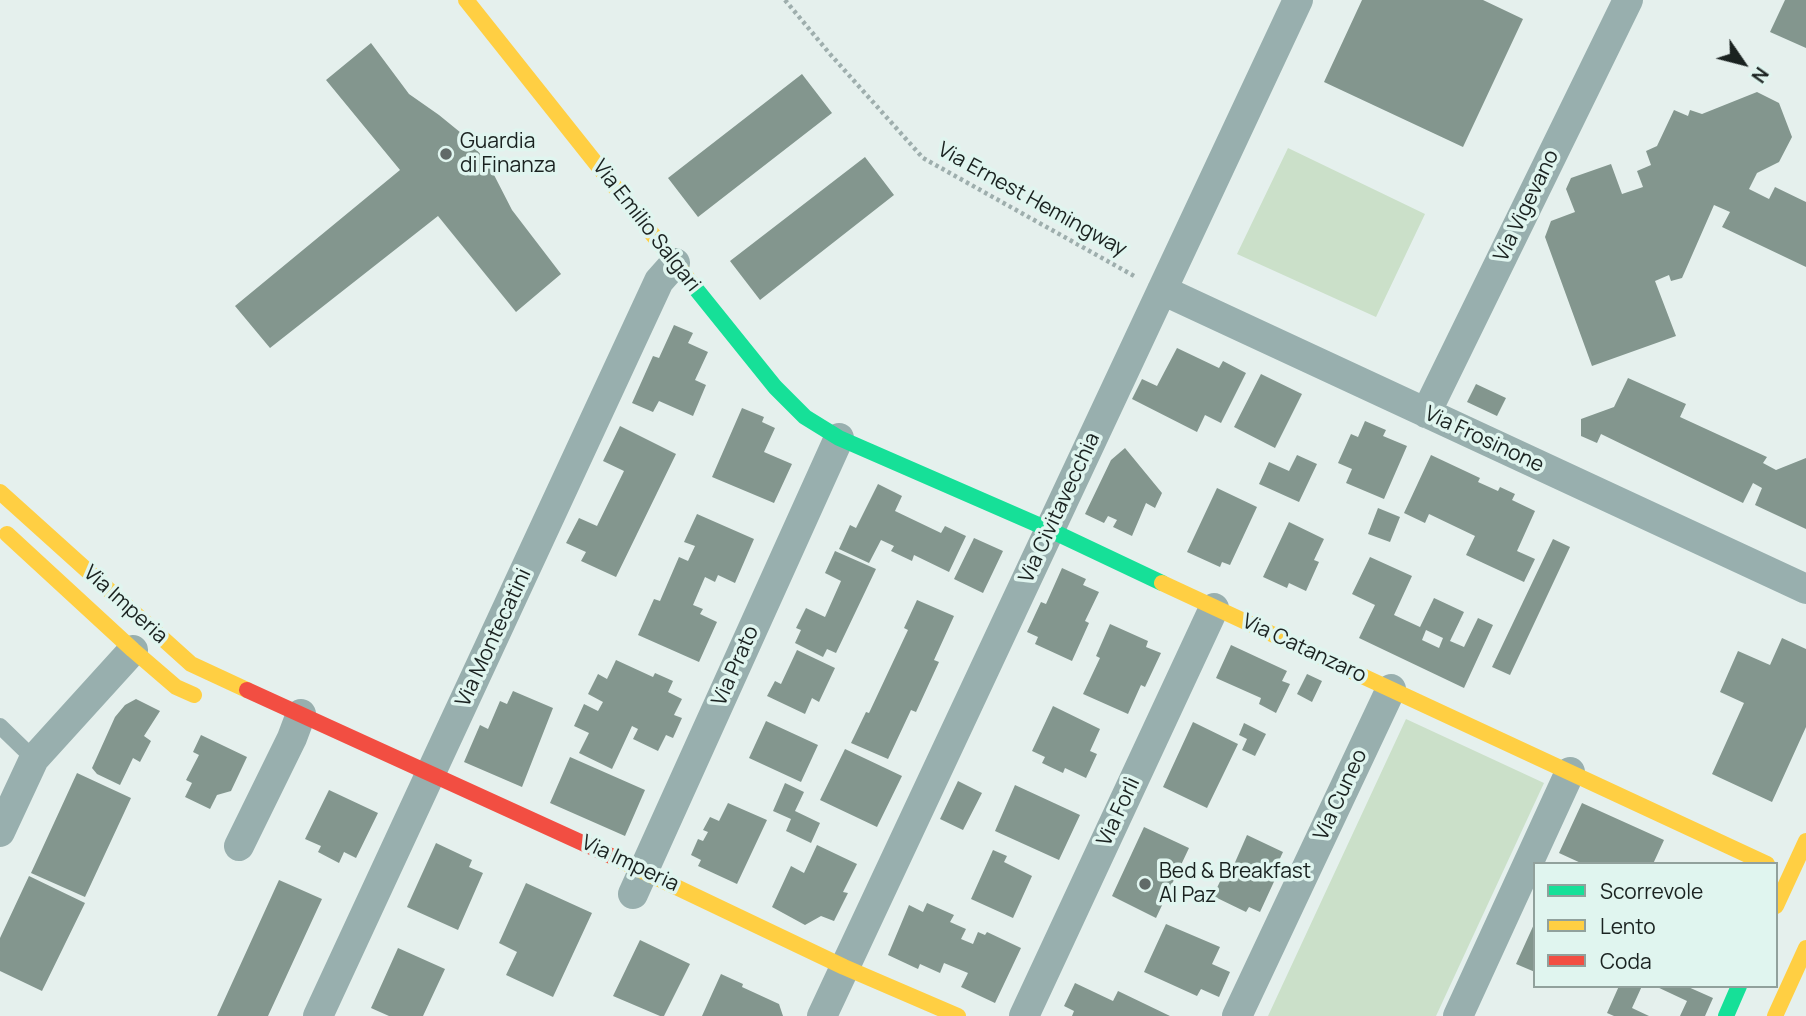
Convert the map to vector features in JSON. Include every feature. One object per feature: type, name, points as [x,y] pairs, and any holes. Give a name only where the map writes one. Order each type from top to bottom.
[{"type":"street","name":"Via Emilio Salgari","points":[[466,0],[775,387],[804,417],[839,438]]},
{"type":"street","name":"Via Civitavecchia","points":[[833,991],[1298,0]]},
{"type":"street","name":"Via Vigevano","points":[[1426,413],[1628,0]]},
{"type":"street","name":"Via Montecatini","points":[[318,1016],[425,791],[659,281],[675,263]]},
{"type":"street","name":"Via Frosinone","points":[[1162,290],[1806,589]]},
{"type":"street","name":"Via Catanzaro","points":[[839,438],[1050,530],[1764,862]]},
{"type":"street","name":"Via Prato","points":[[636,888],[839,438]]},
{"type":"street","name":"Via Imperia","points":[[0,492],[191,664],[295,732],[636,888],[833,991],[958,1016]]},
{"type":"street","name":"Via Imperia","points":[[0,528],[176,687],[213,703]]},
{"type":"street","name":"Via Forlì","points":[[1024,1016],[1214,608]]},
{"type":"street","points":[[0,832],[34,759],[133,650]]},
{"type":"street","name":"Via Cuneo","points":[[1237,1016],[1391,689]]},
{"type":"street","points":[[235,853],[295,732]]},
{"type":"street","points":[[1458,1016],[1570,772]]},
{"type":"street","points":[[1778,898],[1785,872],[1806,841]]},
{"type":"street","points":[[1775,1016],[1806,948]]},
{"type":"street","points":[[1726,1016],[1738,988]]},
{"type":"lane","points":[[0,726],[34,759]]},
{"type":"path","name":"Via Ernest Hemingway","points":[[785,0],[923,158],[1162,290]]},
{"type":"green space","points":[[1288,148],[1425,214],[1376,317],[1237,254]]},
{"type":"green space","points":[[1406,719],[1544,783],[1436,1016],[1268,1016]]},
{"type":"building","points":[[1362,0],[1483,0],[1523,19],[1463,147],[1324,82]]},
{"type":"building","points":[[1785,0],[1806,0],[1806,48],[1770,32]]},
{"type":"building","points":[[371,43],[409,94],[466,137],[481,155],[512,210],[561,274],[516,312],[438,216],[270,348],[235,306],[400,170],[326,80]]},
{"type":"building","points":[[802,74],[832,113],[698,217],[668,178]]},
{"type":"building","points":[[1757,92],[1779,103],[1792,137],[1779,162],[1757,173],[1749,189],[1769,199],[1775,187],[1806,202],[1806,267],[1722,227],[1730,212],[1714,205],[1682,278],[1671,281],[1669,275],[1655,281],[1676,336],[1592,366],[1545,237],[1551,221],[1575,212],[1566,189],[1571,178],[1611,164],[1622,194],[1643,187],[1637,171],[1651,165],[1646,151],[1657,146],[1674,110],[1688,116],[1690,110],[1702,114]]},
{"type":"building","points":[[865,157],[894,195],[760,300],[730,261]]},
{"type":"building","points":[[674,325],[693,333],[688,343],[708,352],[695,380],[706,385],[693,416],[659,401],[653,412],[632,403],[653,356],[659,358]]},
{"type":"building","points":[[1177,348],[1219,368],[1223,361],[1246,373],[1221,423],[1205,415],[1197,432],[1132,399],[1142,379],[1157,386]]},
{"type":"building","points":[[1261,374],[1302,394],[1275,448],[1234,427]]},
{"type":"building","points":[[1628,378],[1686,404],[1680,417],[1767,457],[1763,463],[1776,470],[1806,458],[1806,529],[1755,505],[1762,488],[1753,483],[1743,503],[1601,434],[1597,443],[1581,436],[1581,419],[1614,407]]},
{"type":"building","points":[[1476,384],[1506,398],[1497,416],[1467,402]]},
{"type":"building","points":[[742,408],[764,417],[762,422],[775,428],[764,452],[792,464],[774,503],[712,477]]},
{"type":"building","points":[[1365,421],[1386,430],[1383,436],[1407,446],[1384,499],[1346,483],[1352,469],[1338,463],[1351,434],[1358,437]]},
{"type":"building","points":[[620,426],[676,454],[616,577],[581,561],[586,552],[566,543],[579,518],[597,526],[624,471],[603,461]]},
{"type":"building","points":[[1125,448],[1162,493],[1155,508],[1146,503],[1132,536],[1113,527],[1117,520],[1108,516],[1104,523],[1085,514],[1111,460]]},
{"type":"building","points":[[1297,455],[1317,464],[1299,502],[1259,484],[1269,462],[1289,471]]},
{"type":"building","points":[[1431,455],[1480,478],[1478,482],[1498,491],[1500,487],[1515,494],[1512,500],[1535,511],[1517,551],[1535,559],[1524,582],[1466,555],[1475,536],[1429,514],[1425,523],[1404,513]]},
{"type":"building","points":[[878,484],[902,496],[895,511],[941,533],[945,526],[966,536],[949,572],[914,555],[912,561],[891,551],[894,546],[881,540],[869,563],[839,549],[850,525],[856,528]]},
{"type":"building","points":[[1217,488],[1257,507],[1230,565],[1222,562],[1220,567],[1187,552]]},
{"type":"building","points":[[1378,508],[1400,517],[1390,542],[1368,534]]},
{"type":"building","points":[[697,514],[754,539],[735,583],[718,575],[715,582],[705,577],[693,605],[703,609],[700,614],[717,622],[699,662],[638,635],[654,599],[660,601],[679,557],[688,561],[695,546],[684,542]]},
{"type":"building","points":[[1289,522],[1324,539],[1314,560],[1319,562],[1306,591],[1289,583],[1287,588],[1263,577]]},
{"type":"building","points":[[974,538],[1003,551],[983,593],[954,579]]},
{"type":"building","points":[[1553,539],[1570,547],[1510,675],[1492,667]]},
{"type":"building","points":[[835,551],[876,569],[836,653],[827,649],[823,657],[795,643],[801,630],[796,628],[806,608],[825,617],[841,581],[825,573]]},
{"type":"building","points":[[1370,557],[1412,576],[1394,615],[1420,627],[1434,598],[1464,612],[1450,641],[1464,647],[1478,618],[1493,625],[1464,688],[1359,638],[1375,605],[1352,594]],"holes":[[[1426,630],[1443,638],[1439,648],[1422,640]]]},
{"type":"building","points":[[1062,568],[1086,579],[1083,585],[1099,592],[1085,621],[1089,623],[1072,661],[1035,644],[1038,637],[1027,632],[1041,602],[1046,604]]},
{"type":"building","points":[[917,600],[954,616],[934,660],[939,662],[916,712],[911,710],[888,759],[851,743],[866,712],[869,713],[908,630],[904,628]]},
{"type":"building","points":[[1110,624],[1148,641],[1146,647],[1161,653],[1145,687],[1141,685],[1128,714],[1083,694],[1100,658],[1096,656]]},
{"type":"building","points":[[1782,638],[1806,649],[1806,727],[1772,802],[1712,774],[1744,703],[1720,692],[1738,651],[1770,665]]},
{"type":"building","points":[[1231,645],[1287,671],[1282,681],[1290,684],[1276,713],[1259,704],[1261,698],[1216,678]]},
{"type":"building","points":[[797,650],[835,668],[819,702],[812,698],[805,714],[767,696],[775,681],[781,684]]},
{"type":"building","points":[[616,660],[653,677],[655,673],[673,681],[668,692],[682,699],[674,715],[682,718],[673,738],[666,735],[658,751],[633,739],[638,729],[632,726],[612,769],[579,753],[589,733],[574,726],[584,704],[598,711],[603,702],[588,694],[598,674],[607,679]]},
{"type":"building","points":[[1307,674],[1322,681],[1312,702],[1297,694]]},
{"type":"building","points":[[513,691],[553,708],[522,787],[464,762],[480,725],[488,729],[500,701],[507,704]]},
{"type":"building","points":[[136,699],[160,711],[144,736],[151,741],[140,762],[133,758],[120,785],[97,774],[92,768],[115,717],[125,705]]},
{"type":"building","points":[[1053,706],[1100,729],[1090,751],[1097,754],[1086,778],[1065,768],[1063,773],[1042,763],[1045,757],[1032,751]]},
{"type":"building","points":[[766,721],[818,745],[801,782],[749,758]]},
{"type":"building","points":[[1193,722],[1238,744],[1207,808],[1163,787]]},
{"type":"building","points":[[1244,723],[1266,734],[1255,756],[1242,750],[1247,739],[1239,735]]},
{"type":"building","points":[[201,735],[247,757],[231,791],[217,795],[210,809],[185,797],[192,783],[186,780],[199,755],[193,752]]},
{"type":"building","points":[[845,749],[902,776],[877,827],[820,800]]},
{"type":"building","points":[[570,757],[645,790],[625,836],[550,803]]},
{"type":"building","points":[[77,773],[131,798],[85,897],[31,873]]},
{"type":"building","points":[[958,781],[982,793],[963,830],[940,819]]},
{"type":"building","points":[[785,783],[804,792],[795,811],[820,823],[811,843],[786,831],[791,819],[773,811]]},
{"type":"building","points":[[1015,785],[1080,815],[1059,860],[995,831]]},
{"type":"building","points":[[329,790],[378,813],[356,858],[344,852],[339,863],[318,852],[321,846],[305,839]]},
{"type":"building","points":[[728,803],[767,820],[737,884],[698,866],[701,860],[691,855],[698,839],[703,841],[708,832],[703,830],[710,817],[719,821]]},
{"type":"building","points":[[1582,803],[1664,840],[1654,862],[1579,862],[1559,853]]},
{"type":"building","points":[[1144,827],[1189,848],[1156,918],[1112,896]]},
{"type":"building","points":[[1247,835],[1283,852],[1274,871],[1278,873],[1260,912],[1249,907],[1246,912],[1213,896],[1228,865],[1233,867]]},
{"type":"building","points":[[436,843],[472,860],[469,867],[483,873],[458,930],[407,907]]},
{"type":"building","points":[[817,845],[857,864],[843,892],[848,893],[834,921],[821,916],[805,925],[772,907],[791,866],[804,873]]},
{"type":"building","points":[[993,850],[1007,856],[1004,862],[1032,876],[1013,918],[971,899]]},
{"type":"building","points":[[29,876],[85,903],[42,991],[0,971],[0,938]]},
{"type":"building","points":[[279,880],[322,899],[268,1016],[217,1016]]},
{"type":"building","points":[[526,883],[592,913],[553,997],[506,975],[517,952],[499,943]]},
{"type":"building","points":[[927,903],[954,915],[950,922],[966,929],[961,939],[973,944],[978,932],[985,935],[987,932],[1021,948],[995,1003],[961,987],[968,973],[944,963],[940,973],[920,964],[918,969],[888,955],[909,905],[923,912]]},
{"type":"building","points":[[1166,924],[1220,947],[1212,964],[1230,972],[1219,997],[1201,989],[1197,996],[1144,972]]},
{"type":"building","points":[[1533,926],[1533,971],[1516,964]]},
{"type":"building","points":[[640,940],[690,964],[664,1016],[613,996]]},
{"type":"building","points":[[398,948],[445,969],[423,1016],[389,1016],[371,1008]]},
{"type":"building","points":[[721,974],[779,1004],[783,1016],[702,1016]]},
{"type":"building","points":[[1075,983],[1113,1001],[1118,991],[1170,1016],[1072,1016],[1074,1011],[1064,1006]]},
{"type":"building","points":[[1618,988],[1641,988],[1632,1008],[1649,1016],[1614,1016],[1607,1013]]},
{"type":"building","points":[[1659,988],[1690,988],[1713,998],[1705,1016],[1680,1016],[1687,1001]]},
{"type":"traffic: fast","points":[[692,284],[775,387],[805,417],[839,438],[1050,530],[1162,583]]},
{"type":"traffic: fast","points":[[1726,1016],[1738,988]]},
{"type":"traffic: slow","points":[[466,0],[692,284]]},
{"type":"traffic: slow","points":[[0,492],[191,664],[247,690]]},
{"type":"traffic: slow","points":[[7,534],[133,650],[176,687],[194,695]]},
{"type":"traffic: slow","points":[[1162,583],[1763,862]]},
{"type":"traffic: slow","points":[[1778,902],[1806,841]]},
{"type":"traffic: slow","points":[[611,856],[844,967],[958,1016]]},
{"type":"traffic: slow","points":[[1775,1016],[1806,948]]},
{"type":"traffic: jam","points":[[247,690],[611,856]]},
{"type":"place","name":"Guardia di Finanza","points":[[446,154]]},
{"type":"place","name":"Bed & Breakfast Al Paz","points":[[1145,884]]}]
